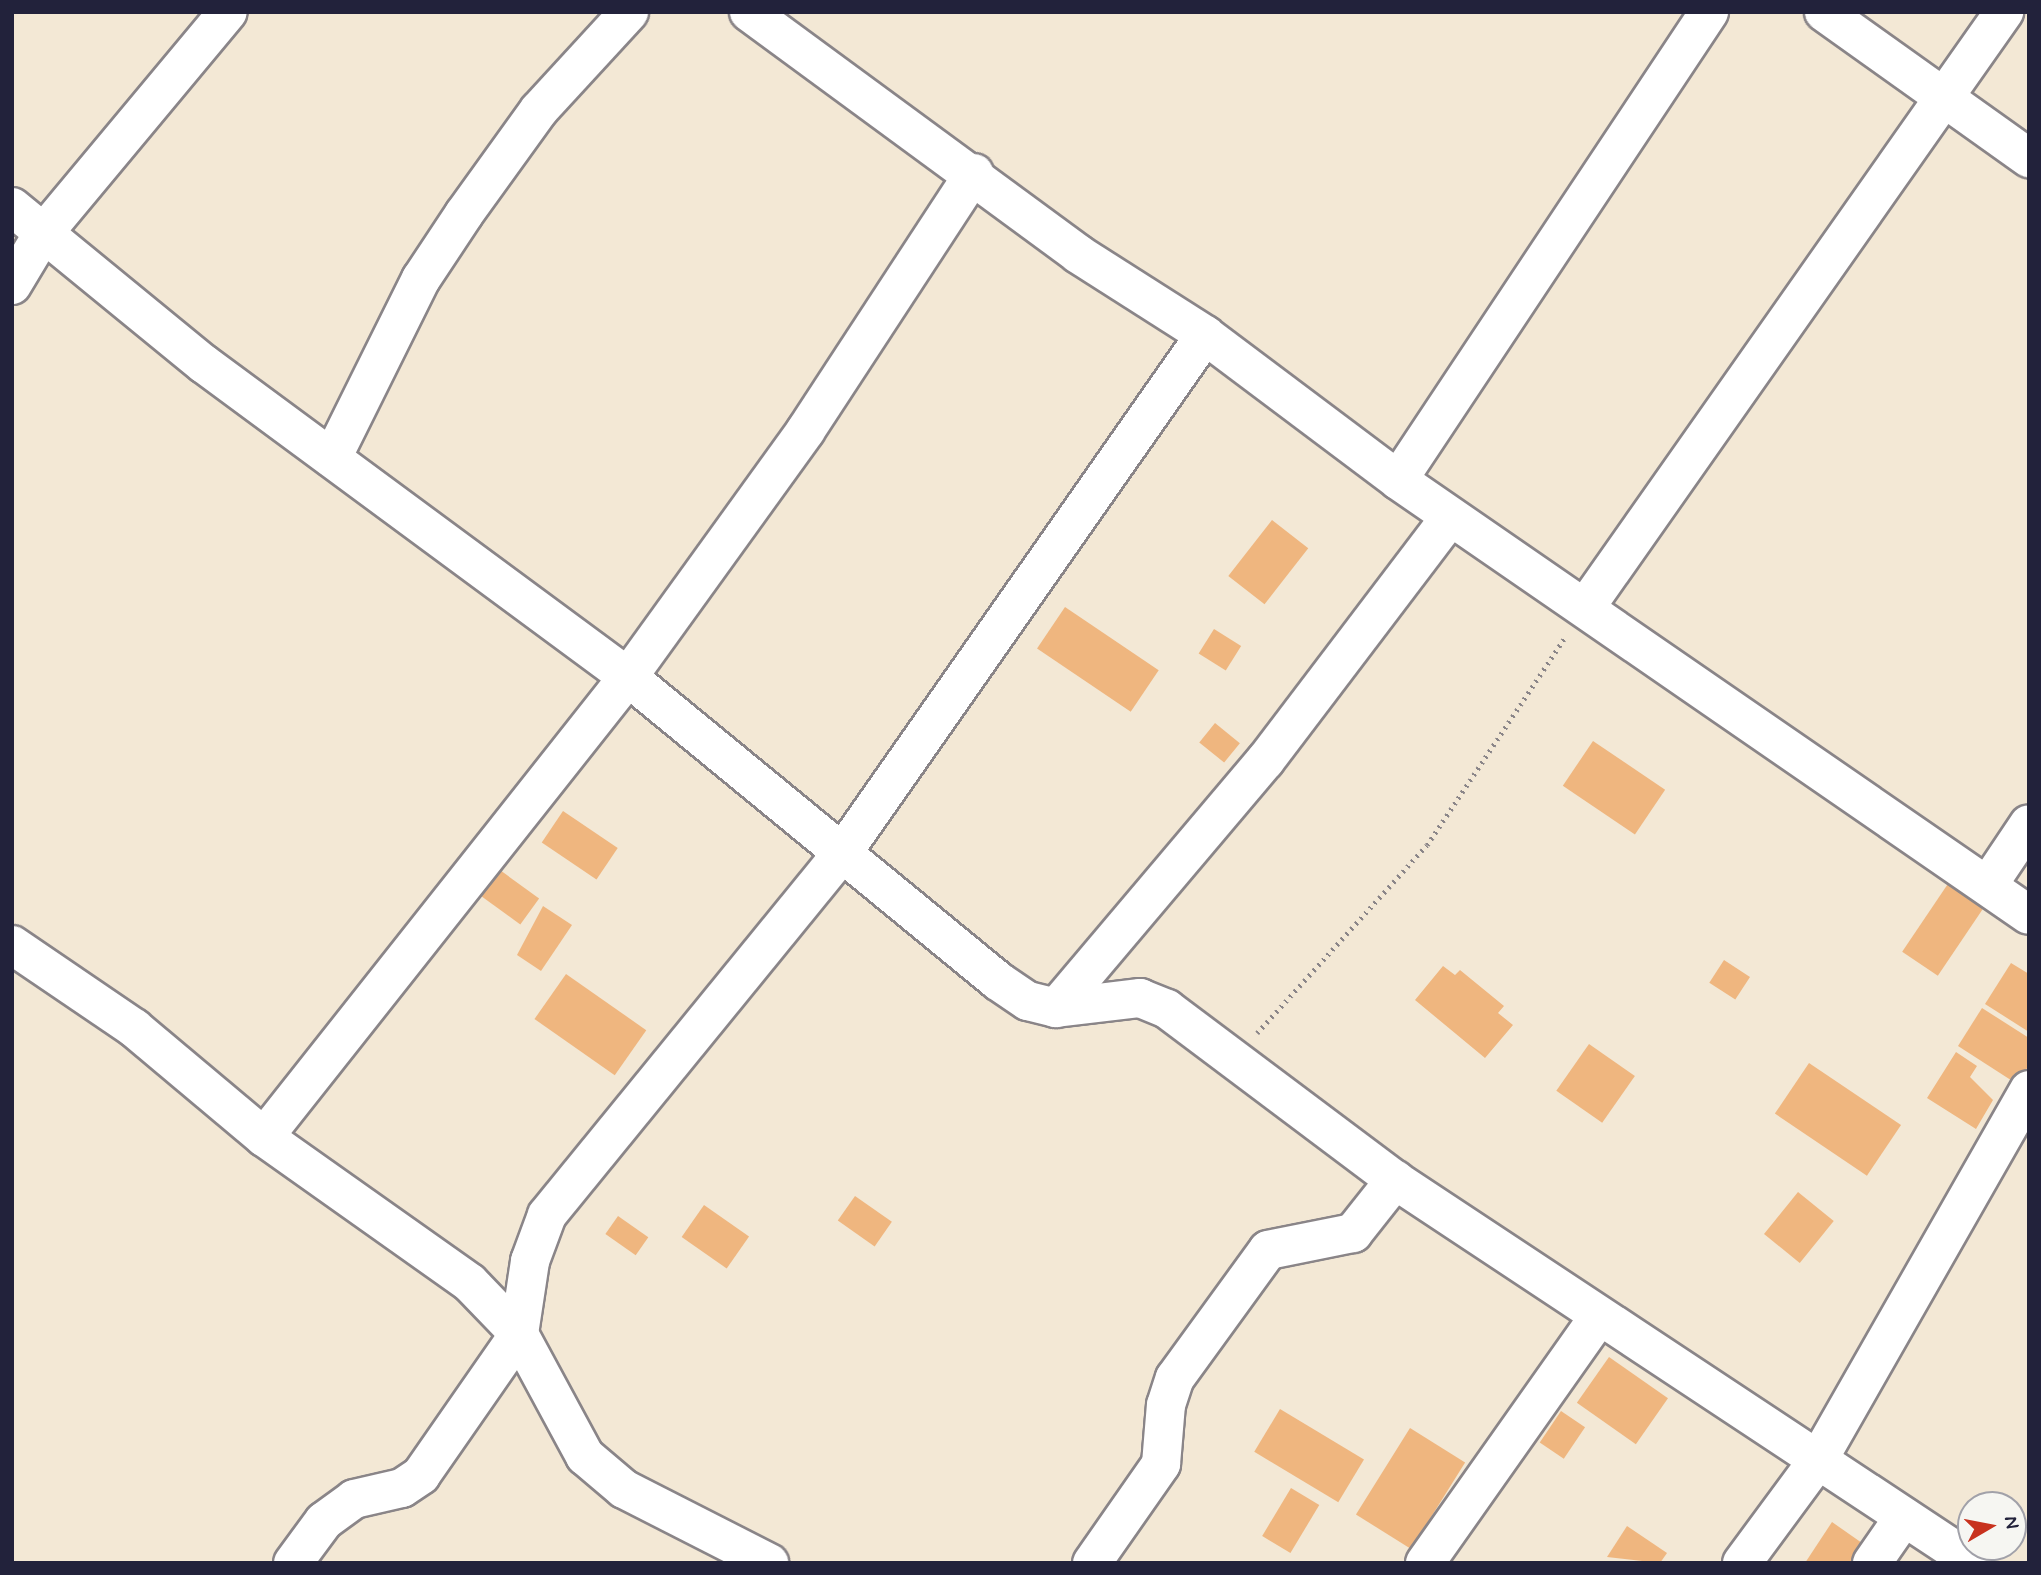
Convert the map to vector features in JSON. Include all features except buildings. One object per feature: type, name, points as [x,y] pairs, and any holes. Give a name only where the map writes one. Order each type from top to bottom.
[{"type":"street","points":[[12,285],[42,235],[228,12]]},
{"type":"street","points":[[331,458],[421,279],[464,214],[540,110],[629,12]]},
{"type":"street","points":[[1398,481],[1709,12]]},
{"type":"street","points":[[1824,12],[2029,158]]},
{"type":"street","points":[[1585,607],[1947,99],[2004,12]]},
{"type":"street","points":[[774,19],[1078,254],[1205,335],[1398,481],[1585,607],[2029,915]]},
{"type":"street","points":[[264,1137],[628,677],[806,430],[974,173]]},
{"type":"street","points":[[12,207],[42,235],[331,458],[628,677],[998,981],[1028,1002],[1056,1008],[1140,998],[1167,1009],[1395,1180],[1503,1247],[1598,1318],[1974,1563]]},
{"type":"street","points":[[293,1563],[324,1521],[354,1499],[401,1488],[421,1475],[519,1334],[530,1261],[547,1215],[843,852],[1205,335]]},
{"type":"street","points":[[1056,1008],[1265,761],[1450,517]]},
{"type":"street","points":[[1988,886],[2029,824]]},
{"type":"street","points":[[12,945],[134,1028],[264,1137],[470,1283],[519,1334],[585,1456],[624,1489],[720,1553],[769,1563]]},
{"type":"street","points":[[1742,1563],[1818,1460],[2029,1090]]},
{"type":"street","points":[[1092,1563],[1161,1464],[1166,1405],[1175,1378],[1268,1250],[1353,1233],[1395,1180]]},
{"type":"street","points":[[1425,1563],[1598,1318]]},
{"type":"street","points":[[1872,1563],[1904,1517]]},
{"type":"path","points":[[1233,1059],[1427,845],[1585,607]]}]
